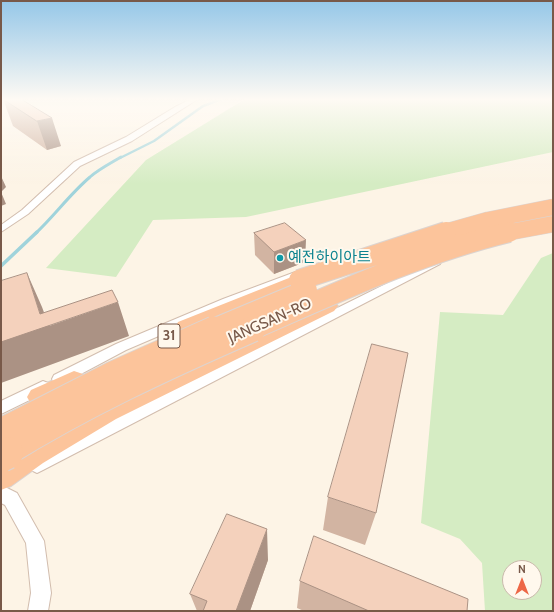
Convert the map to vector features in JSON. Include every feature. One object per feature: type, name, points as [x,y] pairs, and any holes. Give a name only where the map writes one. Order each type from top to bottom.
[{"type":"highway","name":"31","points":[[40,397],[171,334],[300,280],[430,236],[524,212],[553,207]]},
{"type":"highway","name":"JANGSAN-RO","points":[[1,431],[122,369],[217,326],[339,277],[437,242],[488,227],[553,214]]},
{"type":"highway","name":"JANGSAN-RO","points":[[1,456],[30,438],[111,394],[201,352],[409,261],[498,234],[553,224]]},
{"type":"highway","points":[[1,476],[33,454],[108,411],[327,306],[415,268],[473,248],[553,234]]},
{"type":"street","points":[[1,229],[25,212],[77,164],[129,139],[147,128]]},
{"type":"street","points":[[1,408],[121,347],[296,274],[380,250],[450,237],[526,214],[553,210]]},
{"type":"street","points":[[1,480],[43,462],[464,247],[553,230]]},
{"type":"street","points":[[450,237],[464,247]]},
{"type":"street","points":[[1,493],[12,499],[35,541],[41,593],[38,611]]},
{"type":"green space","points":[[199,128],[553,128],[553,152],[246,217],[153,220],[116,277],[46,268],[146,160]]},
{"type":"green space","points":[[553,253],[553,611],[485,611],[482,563],[460,539],[421,523],[440,312],[503,315],[541,258]]},
{"type":"building","points":[[285,223],[306,240],[274,252],[254,233]]},
{"type":"building","points":[[27,273],[40,314],[112,290],[118,302],[1,342],[1,281]]},
{"type":"building","points":[[372,344],[408,353],[376,513],[328,497]]},
{"type":"building","points":[[227,514],[267,529],[236,611],[203,611],[207,601],[190,594]]},
{"type":"building","points":[[314,536],[468,599],[467,611],[369,611],[300,581]]},
{"type":"waterway","points":[[120,158],[154,141],[173,128]]},
{"type":"waterway","points":[[37,232],[90,177],[121,157]]},
{"type":"waterway","points":[[1,266],[37,232]]},
{"type":"place","name":"예전하이아트","points":[[280,258]]}]
